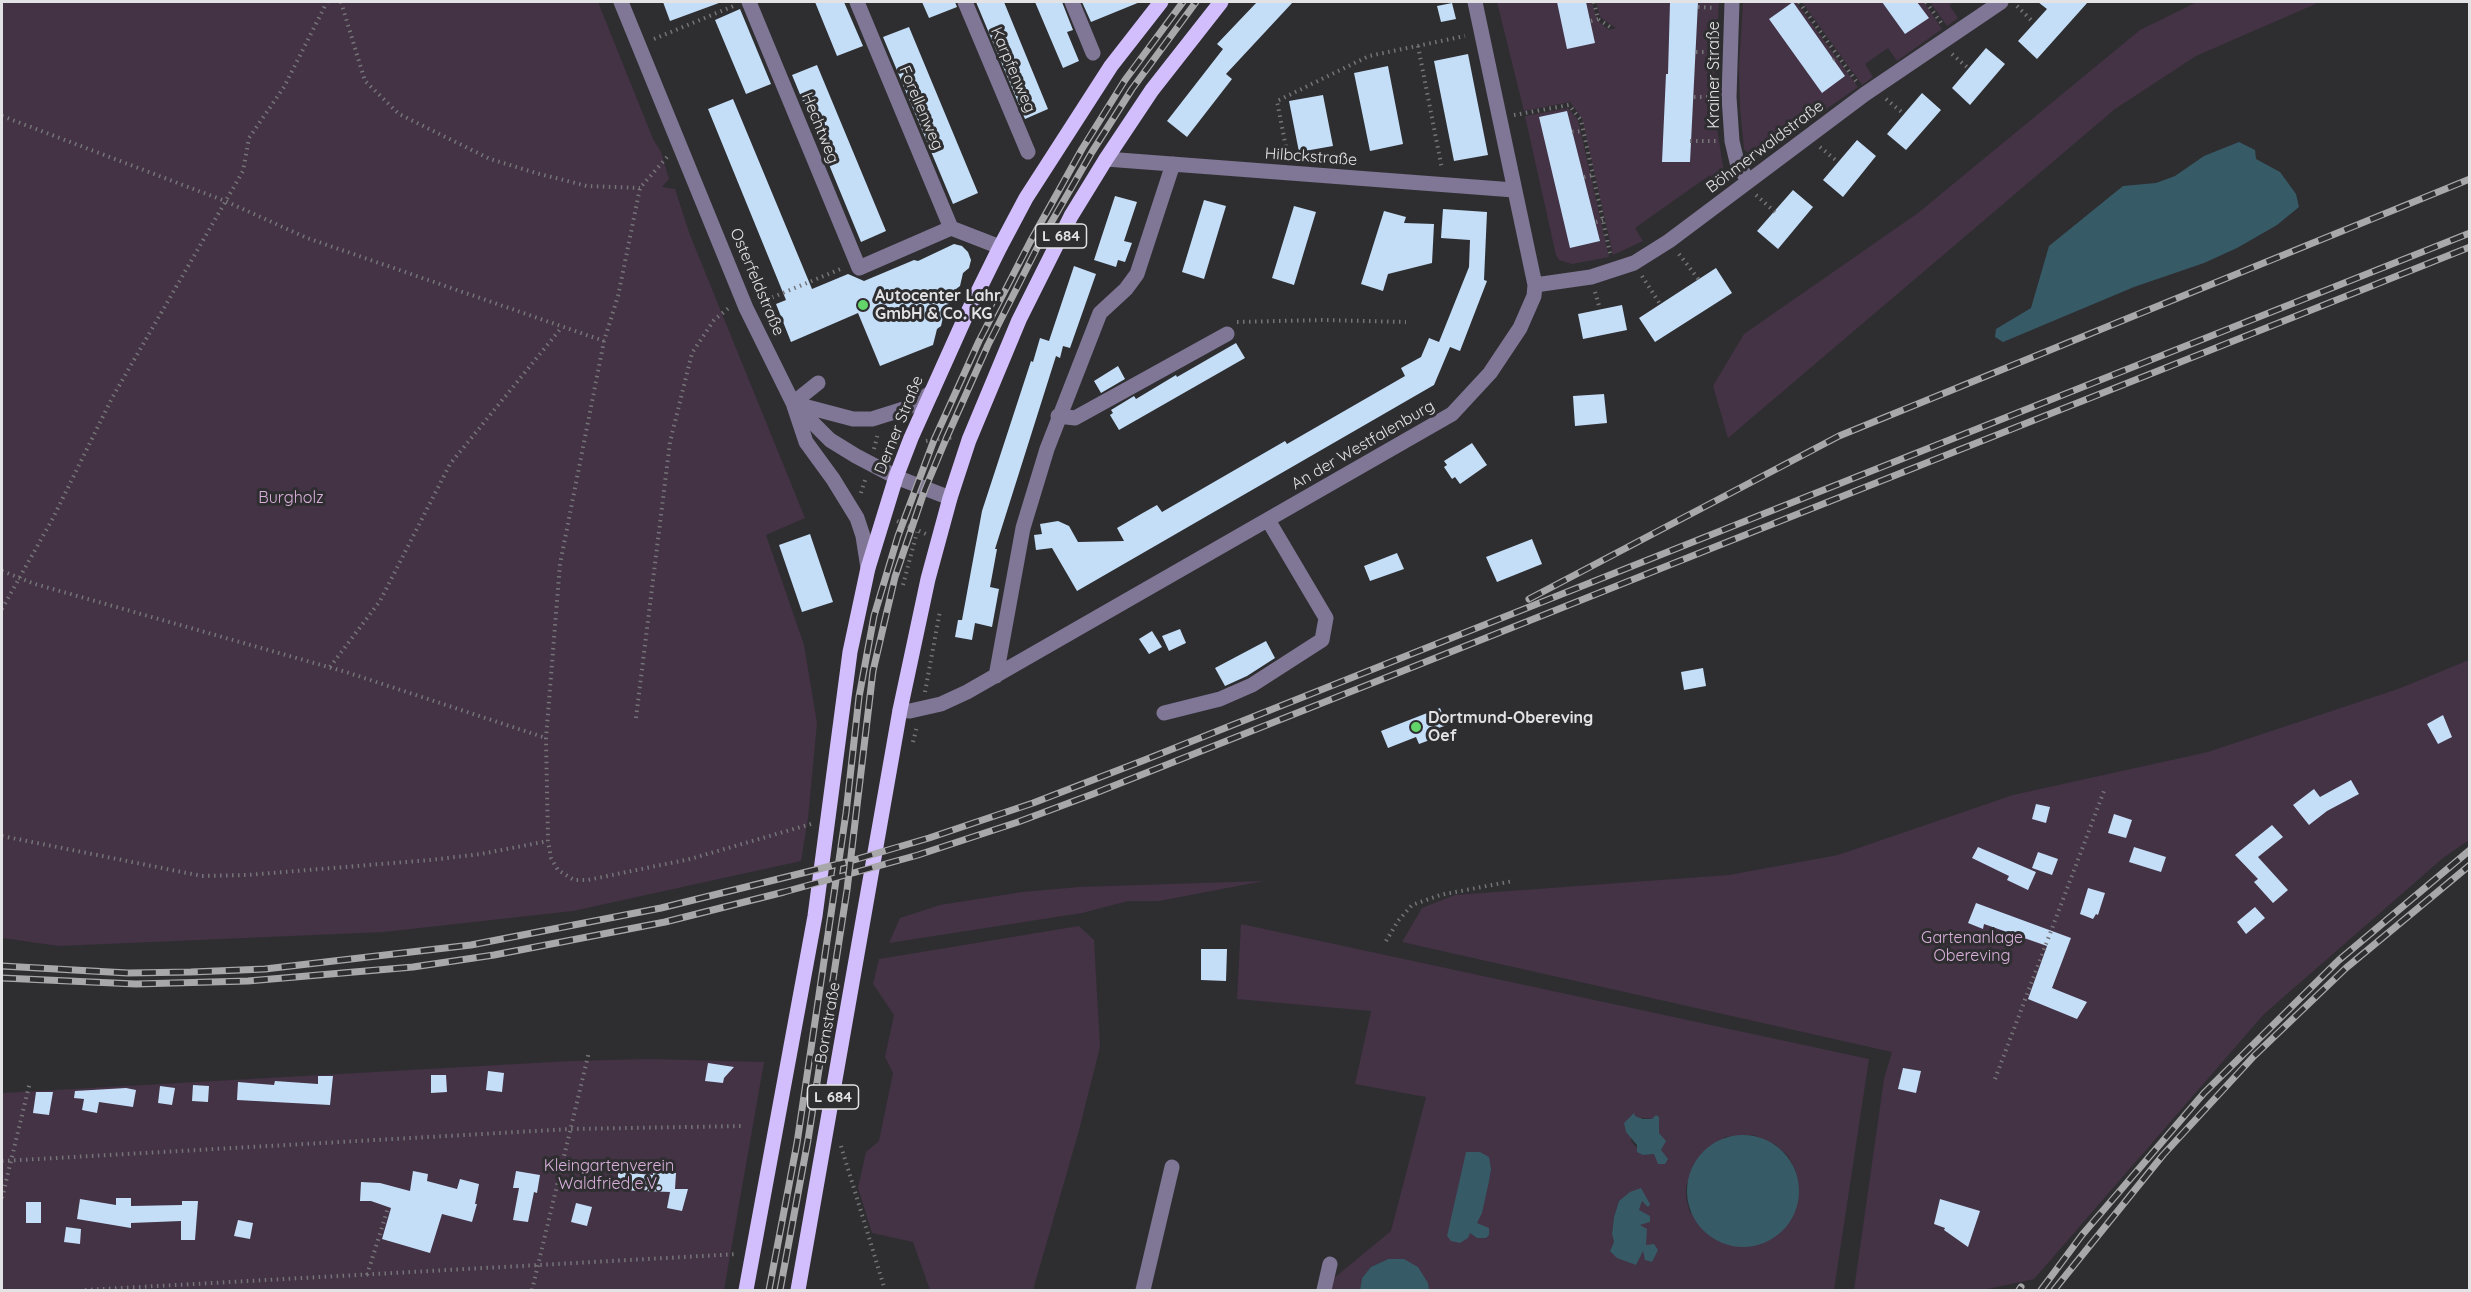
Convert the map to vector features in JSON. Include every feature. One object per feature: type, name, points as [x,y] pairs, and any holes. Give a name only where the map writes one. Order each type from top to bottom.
[{"type":"main road","name":"Derner Straße","points":[[815,916],[850,652],[868,568],[896,477],[932,392],[1000,247],[1062,139],[1111,66],[1161,2]]},
{"type":"main road","name":"L 684","points":[[900,710],[928,579],[950,498],[969,440],[1019,320],[1071,216],[1106,159],[1152,90],[1221,2]]},
{"type":"main road","name":"Bornstraße","points":[[798,1290],[900,710]]},
{"type":"main road","name":"Bornstraße","points":[[746,1290],[815,916]]},
{"type":"street","name":"Osterfeldstraße","points":[[621,2],[744,302],[793,403],[830,440],[856,456],[896,477],[950,498]]},
{"type":"street","name":"Hechtweg","points":[[747,2],[859,268]]},
{"type":"street","name":"Forellenweg","points":[[857,2],[951,228]]},
{"type":"street","name":"Karpfenweg","points":[[965,2],[1028,152]]},
{"type":"street","points":[[1072,2],[1093,53]]},
{"type":"street","points":[[1475,2],[1535,285]]},
{"type":"street","name":"Böhmerwaldstraße","points":[[1535,285],[1591,277],[1634,263],[1669,241],[1869,91],[2001,2]]},
{"type":"street","name":"Krainer Straße","points":[[1726,5],[1732,141],[1737,162],[1747,183]]},
{"type":"street","name":"Hilbckstraße","points":[[1106,159],[1514,190]]},
{"type":"street","points":[[996,676],[1023,528],[1058,416],[1100,313],[1126,290],[1137,274],[1173,164]]},
{"type":"street","points":[[859,268],[951,228],[1000,247]]},
{"type":"street","name":"An der Westfalenburg","points":[[900,710],[922,709],[941,704],[996,676],[1452,414],[1491,373],[1520,328],[1535,285]]},
{"type":"street","points":[[1058,416],[1075,418],[1227,334]]},
{"type":"street","points":[[793,403],[818,383]]},
{"type":"street","points":[[793,403],[853,419],[872,419],[907,408],[932,392]]},
{"type":"street","points":[[793,403],[806,442],[833,479],[857,518],[863,536],[868,568]]},
{"type":"street","points":[[1164,713],[1220,699],[1252,685],[1322,640],[1326,618],[1268,520]]},
{"type":"street","points":[[1143,1290],[1172,1167]]},
{"type":"street","points":[[1324,1290],[1330,1264]]},
{"type":"path","points":[[2,609],[53,518],[112,398],[243,171],[249,138],[284,87],[327,2]]},
{"type":"path","points":[[341,2],[365,81],[399,114],[490,159],[587,186],[640,188]]},
{"type":"path","points":[[639,45],[747,2]]},
{"type":"path","points":[[1594,2],[1598,19],[1613,29]]},
{"type":"path","points":[[1799,2],[1838,56],[1869,91],[1904,114]]},
{"type":"path","points":[[1926,2],[1951,36]]},
{"type":"path","points":[[2012,2],[2034,23]]},
{"type":"path","points":[[1698,7],[1726,5]]},
{"type":"path","points":[[1591,21],[1598,19]]},
{"type":"path","points":[[1807,22],[1812,19]]},
{"type":"path","points":[[1291,173],[1276,101],[1369,56],[1481,33]]},
{"type":"path","points":[[1418,46],[1445,185]]},
{"type":"path","points":[[1696,52],[1718,52]]},
{"type":"path","points":[[1833,60],[1838,56]]},
{"type":"path","points":[[1694,97],[1717,97]]},
{"type":"path","points":[[1499,118],[1569,105],[1581,120],[1611,258]]},
{"type":"path","points":[[2,116],[225,201],[307,238],[604,341]]},
{"type":"path","points":[[1572,132],[1583,130]]},
{"type":"path","points":[[1808,136],[1838,162]]},
{"type":"path","points":[[1690,141],[1721,141]]},
{"type":"path","points":[[680,143],[640,188],[618,296],[604,341],[560,564],[546,738],[548,841],[551,858],[558,870],[574,880],[588,880],[690,859],[829,819]]},
{"type":"path","points":[[1584,177],[1593,175]]},
{"type":"path","points":[[1747,183],[1775,212]]},
{"type":"path","points":[[1596,222],[1603,220]]},
{"type":"path","points":[[1669,241],[1699,280]]},
{"type":"path","points":[[1634,263],[1660,304]]},
{"type":"path","points":[[636,718],[672,431],[692,353],[714,320],[744,302],[849,266],[859,268]]},
{"type":"path","points":[[1227,334],[1226,327],[1236,322],[1322,320],[1406,322]]},
{"type":"path","points":[[330,667],[380,601],[450,464],[561,327]]},
{"type":"path","points":[[903,585],[917,532]]},
{"type":"path","points":[[2,571],[19,578],[330,667],[546,738]]},
{"type":"path","points":[[922,709],[941,610]]},
{"type":"path","points":[[1995,1079],[2104,791]]},
{"type":"path","points":[[2,836],[202,876],[247,875],[430,860],[548,841]]},
{"type":"path","points":[[1386,941],[1398,921],[1412,906],[1440,895],[1513,881]]},
{"type":"path","points":[[532,1290],[589,1052]]},
{"type":"path","points":[[2,1198],[30,1082]]},
{"type":"path","points":[[2,1161],[571,1129],[744,1126]]},
{"type":"path","points":[[841,1146],[885,1290]]},
{"type":"path","points":[[368,1275],[388,1208]]},
{"type":"path","points":[[85,1290],[753,1253]]},
{"type":"green space","name":"Burgholz","points":[[2,2],[598,2],[653,139],[661,152],[669,179],[662,187],[675,189],[690,235],[805,518],[766,535],[804,645],[817,723],[808,818],[801,861],[573,911],[384,932],[59,946],[2,938]]},
{"type":"green space","points":[[1497,2],[1592,2],[1597,20],[1609,30],[1616,28],[1600,17],[1596,2],[1719,2],[1714,80],[1715,116],[1724,173],[1719,186],[1710,175],[1635,228],[1643,241],[1613,255],[1582,118],[1570,102],[1524,111]]},
{"type":"green space","points":[[1743,2],[1796,2],[1858,87],[1758,157],[1752,157],[1744,149],[1740,108],[1739,68]]},
{"type":"green space","points":[[1802,2],[1924,2],[1942,29],[1897,61],[1888,48],[1865,64],[1873,77],[1862,85]]},
{"type":"green space","points":[[1930,2],[1955,2],[1949,5],[1958,18],[1947,26]]},
{"type":"green space","points":[[2197,2],[2320,2],[2196,56],[2115,109],[1728,438],[1713,386],[1744,334],[1918,213],[2140,30]]},
{"type":"green space","points":[[1568,108],[1578,120],[1609,257],[1572,264],[1559,260],[1556,255],[1525,116]]},
{"type":"green space","name":"Gartenanlage Obereving","points":[[2469,660],[2469,840],[2443,858],[2264,1014],[2034,1279],[1983,1290],[1854,1290],[1884,1079],[1892,1052],[1402,942],[1422,908],[1455,895],[1729,875],[1838,855],[2013,795],[2208,752],[2398,689]]},
{"type":"green space","points":[[1264,881],[1159,901],[1128,901],[1082,913],[889,943],[900,918],[940,905],[1022,892],[1079,887]]},
{"type":"green space","points":[[1241,924],[1869,1059],[1834,1290],[1429,1290],[1428,1283],[1404,1259],[1388,1259],[1371,1267],[1362,1278],[1360,1290],[1331,1290],[1334,1278],[1391,1231],[1426,1097],[1355,1084],[1371,1011],[1237,999]],"holes":[[[1634,1114],[1634,1117],[1652,1119],[1659,1133],[1661,1150],[1654,1154],[1643,1155],[1631,1141]],[[1753,1135],[1776,1145],[1788,1156],[1796,1171],[1690,1213],[1686,1198],[1686,1185],[1725,1137]],[[1641,1189],[1642,1201],[1639,1210],[1650,1222],[1639,1225],[1646,1245],[1658,1250],[1651,1262],[1644,1250],[1610,1251],[1614,1242],[1612,1234],[1614,1217],[1619,1201]]]},
{"type":"green space","points":[[1079,926],[1094,940],[1100,1047],[1078,1134],[1033,1290],[930,1290],[913,1242],[872,1233],[858,1188],[866,1152],[879,1141],[893,1073],[885,1057],[894,1015],[873,984],[879,959]]},
{"type":"green space","name":"Kleingartenverein Waldfried e.V.","points":[[650,1059],[764,1062],[724,1290],[2,1290],[2,1093],[570,1061]]},
{"type":"water","points":[[2239,142],[2255,150],[2256,159],[2280,172],[2296,194],[2299,207],[2277,225],[2237,248],[2204,263],[2134,287],[2003,342],[1995,337],[1996,329],[2031,308],[2049,246],[2123,186],[2156,183],[2175,176],[2204,156]]},
{"type":"water","points":[[1634,1113],[1635,1116],[1643,1119],[1652,1119],[1656,1115],[1659,1117],[1659,1133],[1666,1141],[1661,1150],[1668,1159],[1665,1164],[1658,1164],[1654,1154],[1643,1155],[1637,1152],[1637,1145],[1626,1132],[1624,1123]]},
{"type":"water","points":[[1743,1135],[1765,1139],[1783,1151],[1795,1169],[1799,1191],[1795,1213],[1783,1231],[1765,1243],[1743,1247],[1721,1243],[1703,1231],[1691,1213],[1687,1191],[1691,1169],[1703,1151],[1721,1139]]},
{"type":"water","points":[[1466,1152],[1480,1152],[1489,1157],[1491,1169],[1489,1181],[1482,1213],[1477,1223],[1489,1228],[1489,1235],[1486,1238],[1477,1238],[1470,1233],[1468,1238],[1460,1243],[1451,1241],[1447,1236]]},
{"type":"water","points":[[1641,1188],[1650,1204],[1648,1207],[1642,1201],[1639,1210],[1650,1216],[1650,1222],[1640,1225],[1647,1229],[1646,1245],[1654,1244],[1658,1250],[1652,1262],[1645,1260],[1643,1251],[1636,1265],[1617,1258],[1610,1251],[1614,1242],[1612,1234],[1614,1217],[1619,1201],[1630,1192]]},
{"type":"water","points":[[1388,1259],[1404,1259],[1418,1267],[1428,1283],[1429,1290],[1360,1290],[1362,1278],[1371,1267]]},
{"type":"building","points":[[663,2],[718,2],[719,3],[670,21]]},
{"type":"building","points":[[815,2],[844,2],[863,46],[837,56]]},
{"type":"building","points":[[922,2],[955,2],[957,7],[929,18]]},
{"type":"building","points":[[976,2],[1004,2],[1048,109],[1025,119]]},
{"type":"building","points":[[1035,2],[1062,2],[1073,30],[1067,32],[1079,61],[1063,68]]},
{"type":"building","points":[[1082,2],[1140,2],[1091,22]]},
{"type":"building","points":[[1257,2],[1293,2],[1226,74],[1232,79],[1187,137],[1167,121],[1223,49],[1217,44]]},
{"type":"building","points":[[1557,2],[1586,2],[1595,43],[1567,49]]},
{"type":"building","points":[[1670,2],[1698,2],[1690,162],[1662,162]]},
{"type":"building","points":[[1793,2],[1845,76],[1822,93],[1769,19]]},
{"type":"building","points":[[1882,2],[1917,2],[1929,18],[1905,34]]},
{"type":"building","points":[[2038,2],[2088,2],[2037,59],[2018,41],[2047,9]]},
{"type":"building","points":[[1452,3],[1456,19],[1441,22],[1437,6]]},
{"type":"building","points":[[740,9],[771,84],[746,94],[715,20]]},
{"type":"building","points":[[909,27],[978,193],[953,204],[883,37]]},
{"type":"building","points":[[1986,48],[2005,64],[1970,105],[1952,88]]},
{"type":"building","points":[[1468,54],[1488,155],[1454,161],[1434,61]]},
{"type":"building","points":[[817,65],[886,231],[861,242],[792,75]]},
{"type":"building","points":[[1388,66],[1403,144],[1370,151],[1354,73]]},
{"type":"building","points":[[1922,93],[1941,110],[1906,150],[1887,134]]},
{"type":"building","points":[[1323,95],[1333,146],[1299,152],[1289,101]]},
{"type":"building","name":"Autocenter Lahr GmbH & Co. KG","points":[[733,99],[812,289],[848,274],[864,281],[914,260],[918,261],[954,244],[962,246],[968,252],[971,260],[969,268],[963,273],[960,286],[948,305],[949,310],[944,313],[933,345],[880,366],[858,313],[791,342],[776,304],[786,300],[708,109]]},
{"type":"building","points":[[1567,111],[1600,241],[1570,248],[1539,117]]},
{"type":"building","points":[[1857,140],[1876,156],[1843,197],[1823,180]]},
{"type":"building","points":[[1793,190],[1813,207],[1778,249],[1757,231]]},
{"type":"building","points":[[1115,196],[1137,202],[1124,241],[1132,243],[1125,262],[1118,260],[1116,267],[1094,260]]},
{"type":"building","points":[[1204,200],[1226,206],[1204,279],[1182,272]]},
{"type":"building","points":[[1294,206],[1316,212],[1294,285],[1272,278]]},
{"type":"building","points":[[1443,209],[1487,212],[1484,280],[1487,281],[1460,351],[1450,347],[1434,385],[1077,591],[1052,548],[1036,550],[1034,535],[1042,534],[1040,524],[1058,521],[1069,526],[1078,542],[1124,541],[1117,528],[1157,505],[1162,512],[1285,441],[1287,444],[1405,376],[1401,368],[1421,357],[1429,338],[1439,342],[1469,267],[1470,240],[1441,238]]},
{"type":"building","points":[[1384,211],[1406,217],[1404,223],[1434,224],[1432,263],[1388,274],[1383,291],[1361,284]]},
{"type":"building","points":[[1074,266],[1096,274],[1070,348],[1063,346],[1060,358],[1056,356],[995,549],[997,549],[990,587],[999,589],[992,627],[975,623],[972,640],[955,637],[958,620],[962,620],[982,511],[1031,361],[1033,362],[1040,338],[1049,341]]},
{"type":"building","points":[[1716,268],[1732,293],[1655,342],[1639,318]]},
{"type":"building","points":[[1622,305],[1627,330],[1583,339],[1578,314]]},
{"type":"building","points":[[1236,343],[1245,358],[1119,430],[1110,415],[1113,413],[1111,410],[1134,396],[1136,399]]},
{"type":"building","points":[[1118,366],[1125,379],[1101,393],[1094,381]]},
{"type":"building","points":[[1604,394],[1607,423],[1575,426],[1573,396]]},
{"type":"building","points":[[1472,443],[1487,465],[1460,484],[1455,477],[1452,479],[1444,467],[1447,465],[1444,461]]},
{"type":"building","points":[[810,534],[833,602],[802,612],[779,545]]},
{"type":"building","points":[[1532,539],[1542,564],[1497,582],[1486,557]]},
{"type":"building","points":[[1397,553],[1404,569],[1370,581],[1364,566]]},
{"type":"building","points":[[1180,629],[1186,643],[1169,651],[1162,636]]},
{"type":"building","points":[[1152,631],[1162,647],[1149,654],[1139,639]]},
{"type":"building","points":[[1266,641],[1275,658],[1247,676],[1225,686],[1215,668]]},
{"type":"building","points":[[1703,668],[1706,686],[1684,690],[1681,672]]},
{"type":"building","name":"Dortmund-Obereving Oef","points":[[1440,708],[1447,725],[1436,729],[1438,737],[1419,744],[1416,737],[1388,748],[1381,731]]},
{"type":"building","points":[[2443,715],[2452,737],[2438,744],[2427,724]]},
{"type":"building","points":[[2351,780],[2359,794],[2327,811],[2309,825],[2293,805],[2314,789],[2320,797]]},
{"type":"building","points":[[2036,804],[2050,807],[2046,823],[2032,819]]},
{"type":"building","points":[[2114,814],[2132,820],[2126,838],[2108,833]]},
{"type":"building","points":[[2272,825],[2283,837],[2258,857],[2288,890],[2273,903],[2254,882],[2258,879],[2235,855]]},
{"type":"building","points":[[1978,847],[2036,872],[2028,890],[2007,880],[2009,876],[1972,858]]},
{"type":"building","points":[[2134,847],[2166,857],[2161,872],[2129,862]]},
{"type":"building","points":[[2038,852],[2058,859],[2052,875],[2032,868]]},
{"type":"building","points":[[2088,888],[2105,893],[2098,915],[2096,914],[2093,919],[2080,914]]},
{"type":"building","points":[[1976,903],[2071,938],[2052,988],[2087,1002],[2077,1019],[2028,999],[2047,946],[1984,924],[1983,929],[1968,923]]},
{"type":"building","points":[[2255,907],[2265,918],[2246,934],[2237,922]]},
{"type":"building","points":[[1201,949],[1227,949],[1226,981],[1201,980]]},
{"type":"building","points":[[708,1063],[734,1067],[724,1078],[723,1083],[705,1081]]},
{"type":"building","points":[[1903,1068],[1921,1071],[1916,1093],[1898,1089]]},
{"type":"building","points":[[488,1071],[504,1073],[502,1092],[486,1090]]},
{"type":"building","points":[[431,1075],[446,1075],[447,1092],[431,1093]]},
{"type":"building","points":[[318,1076],[333,1076],[330,1105],[237,1100],[238,1082],[274,1085],[275,1081],[318,1084]]},
{"type":"building","points":[[193,1085],[209,1086],[208,1102],[192,1101]]},
{"type":"building","points":[[160,1086],[175,1088],[172,1105],[158,1103]]},
{"type":"building","points":[[126,1088],[136,1090],[133,1107],[99,1102],[97,1113],[82,1110],[84,1099],[74,1098],[75,1091]]},
{"type":"building","points":[[36,1092],[53,1092],[49,1115],[33,1113]]},
{"type":"building","points":[[413,1171],[428,1174],[427,1181],[457,1189],[460,1179],[479,1184],[472,1222],[442,1214],[430,1253],[382,1239],[391,1208],[371,1201],[360,1201],[361,1182],[380,1183],[410,1191]]},
{"type":"building","points":[[516,1171],[540,1175],[528,1222],[513,1220],[519,1188],[513,1188]]},
{"type":"building","points":[[618,1172],[653,1175],[653,1173],[676,1173],[675,1189],[688,1189],[682,1211],[667,1208],[670,1192],[618,1190]]},
{"type":"building","points":[[116,1198],[131,1198],[131,1206],[182,1205],[182,1201],[198,1201],[195,1240],[181,1240],[181,1221],[131,1223],[131,1228],[77,1219],[80,1199],[116,1205]]},
{"type":"building","points":[[1940,1199],[1980,1211],[1968,1247],[1944,1230],[1945,1228],[1934,1224]]},
{"type":"building","points":[[26,1202],[41,1202],[41,1223],[26,1223]]},
{"type":"building","points":[[576,1203],[592,1207],[587,1226],[571,1222]]},
{"type":"building","points":[[238,1220],[253,1223],[250,1239],[234,1236]]},
{"type":"building","points":[[66,1227],[81,1229],[80,1244],[64,1242]]},
{"type":"railway","points":[[769,1290],[797,1143],[846,813],[859,697],[874,616],[898,536],[934,440],[979,341],[1030,242],[1082,149],[1125,80],[1183,2]]},
{"type":"railway","points":[[780,1290],[808,1140],[847,890],[873,671],[895,577],[925,489],[946,439],[988,345],[1040,242],[1092,152],[1132,89],[1196,2]]},
{"type":"railway","points":[[1529,599],[1839,436],[2470,179]]},
{"type":"railway","points":[[2,966],[128,973],[265,969],[471,945],[661,908],[847,862],[929,838],[1033,803],[1142,761],[2470,233]]},
{"type":"railway","points":[[2,978],[136,984],[248,981],[413,967],[494,955],[665,922],[918,855],[1093,794],[2470,247]]},
{"type":"railway","points":[[2041,1290],[2082,1235],[2204,1093],[2339,960],[2470,850]]},
{"type":"railway","points":[[2054,1290],[2163,1155],[2254,1056],[2346,968],[2470,865]]},
{"type":"place","name":"Autocenter Lahr GmbH & Co. KG","points":[[863,305]]},
{"type":"place","name":"Dortmund-Obereving Oef","points":[[1416,727]]}]
